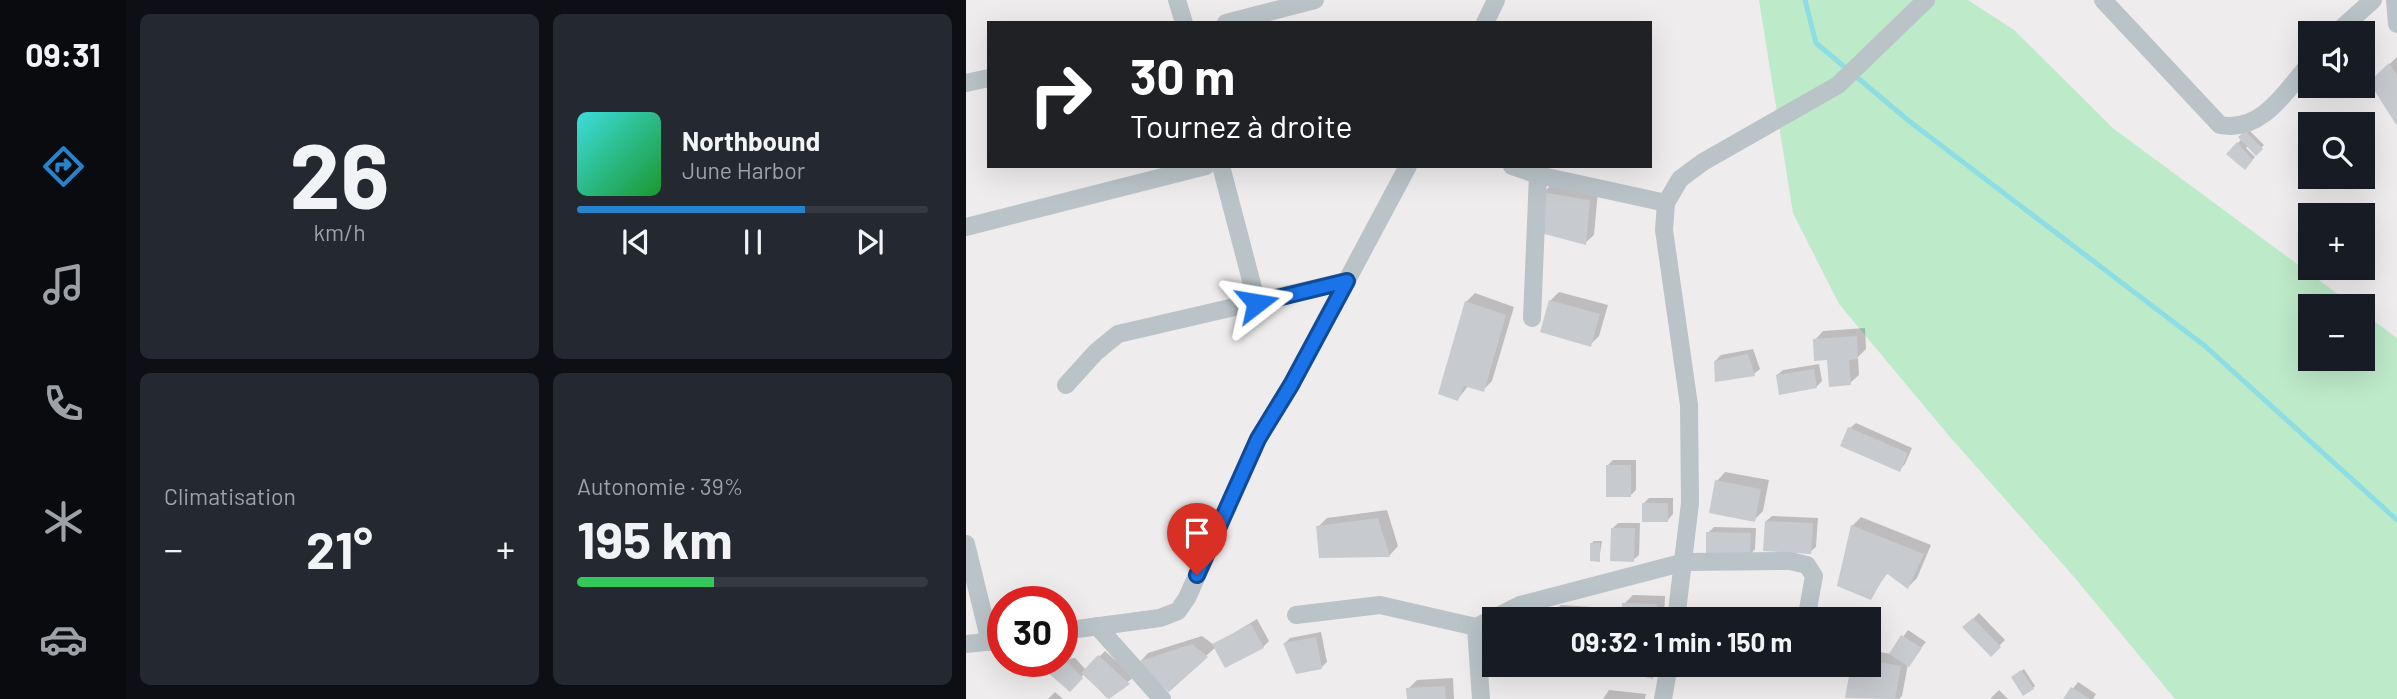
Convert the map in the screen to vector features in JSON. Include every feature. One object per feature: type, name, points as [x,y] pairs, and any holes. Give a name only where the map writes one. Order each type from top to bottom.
[{"type":"street","points":[[1177,0],[1183,21]]},
{"type":"street","points":[[1234,21],[1315,0]]},
{"type":"street","points":[[1486,21],[1496,0]]},
{"type":"street","points":[[1678,607],[1690,503],[1689,405],[1664,230],[1666,203],[1679,179],[1703,162],[1838,85],[1926,0]]},
{"type":"street","points":[[2103,0],[2220,125],[2236,128],[2258,121],[2298,76]]},
{"type":"street","points":[[2349,21],[2373,0]]},
{"type":"street","points":[[2395,0],[2397,24]]},
{"type":"street","points":[[966,83],[987,78]]},
{"type":"street","points":[[966,227],[1198,168]]},
{"type":"street","points":[[1222,168],[1257,303]]},
{"type":"street","points":[[1078,629],[1160,618],[1178,611],[1187,598],[1258,439],[1291,385],[1407,168]]},
{"type":"street","points":[[1518,168],[1538,175],[1666,203]]},
{"type":"street","points":[[1532,318],[1538,175]]},
{"type":"street","points":[[1066,385],[1096,352],[1118,334],[1347,281]]},
{"type":"street","points":[[966,544],[987,612]]},
{"type":"street","points":[[1296,615],[1380,605],[1476,627],[1520,605],[1685,562],[1790,561],[1807,565],[1814,576],[1809,607]]},
{"type":"street","points":[[1097,626],[1162,699]]},
{"type":"street","points":[[1476,627],[1480,699]]},
{"type":"street","points":[[966,645],[987,642]]},
{"type":"street","points":[[1663,699],[1667,677]]},
{"type":"green space","points":[[1759,0],[1968,0],[2014,30],[2114,129],[2298,265],[2298,280],[2319,280],[2338,294],[2298,294],[2298,371],[2375,371],[2375,322],[2397,338],[2397,699],[2175,699],[2075,578],[1950,437],[1839,304],[1793,213]]},
{"type":"building","points":[[2389,63],[2397,75],[2397,126],[2375,91],[2375,76]]},
{"type":"building","points":[[2245,131],[2263,149],[2256,156],[2238,137]]},
{"type":"building","points":[[2237,142],[2253,160],[2245,170],[2226,154]]},
{"type":"building","points":[[1541,192],[1590,200],[1586,245],[1537,232]]},
{"type":"building","points":[[1549,300],[1600,314],[1591,347],[1540,332]]},
{"type":"building","points":[[1465,301],[1506,315],[1484,392],[1464,386],[1458,401],[1438,394]]},
{"type":"building","points":[[1857,336],[1858,359],[1849,360],[1851,385],[1829,387],[1827,360],[1814,361],[1813,339]]},
{"type":"building","points":[[1748,354],[1755,376],[1715,382],[1714,361]]},
{"type":"building","points":[[1814,369],[1817,388],[1779,395],[1776,375]]},
{"type":"building","points":[[1848,427],[1908,453],[1900,472],[1840,446]]},
{"type":"building","points":[[1606,465],[1631,465],[1631,497],[1606,497]]},
{"type":"building","points":[[1715,480],[1761,489],[1755,522],[1709,513]]},
{"type":"building","points":[[1642,503],[1668,503],[1668,522],[1642,522]]},
{"type":"building","points":[[1378,518],[1390,557],[1319,558],[1316,526]]},
{"type":"building","points":[[1765,521],[1813,523],[1811,554],[1763,551]]},
{"type":"building","points":[[1851,525],[1924,554],[1908,589],[1886,573],[1871,600],[1837,586]]},
{"type":"building","points":[[1611,528],[1635,528],[1634,562],[1610,561]]},
{"type":"building","points":[[1706,532],[1751,533],[1750,557],[1706,556]]},
{"type":"building","points":[[1590,543],[1600,543],[1600,562],[1590,561]]},
{"type":"building","points":[[1622,603],[1657,604],[1657,607],[1622,607]]},
{"type":"building","points":[[1973,618],[2001,647],[1991,657],[1962,627]]},
{"type":"building","points":[[1251,624],[1264,648],[1225,668],[1212,644]]},
{"type":"building","points":[[1901,635],[1922,648],[1909,667],[1889,654]]},
{"type":"building","points":[[1316,637],[1322,669],[1296,674],[1283,643]]},
{"type":"building","points":[[1192,644],[1208,657],[1169,692],[1137,662]]},
{"type":"building","points":[[1098,655],[1130,684],[1109,699],[1081,673]]},
{"type":"building","points":[[1881,662],[1901,666],[1895,699],[1845,698],[1849,677],[1881,677]]},
{"type":"building","points":[[2021,670],[2034,689],[2023,696],[2011,677]]},
{"type":"building","points":[[1078,673],[1083,678],[1070,692],[1053,677],[1078,677]]},
{"type":"building","points":[[1445,686],[1446,699],[1407,699],[1406,688]]},
{"type":"building","points":[[2071,687],[2090,699],[2063,699]]},
{"type":"waterway","points":[[1805,0],[1816,43],[1909,121],[2205,346],[2397,520]]},
{"type":"route","points":[[1197,575],[1258,439],[1291,385],[1347,281],[1257,303]]}]
